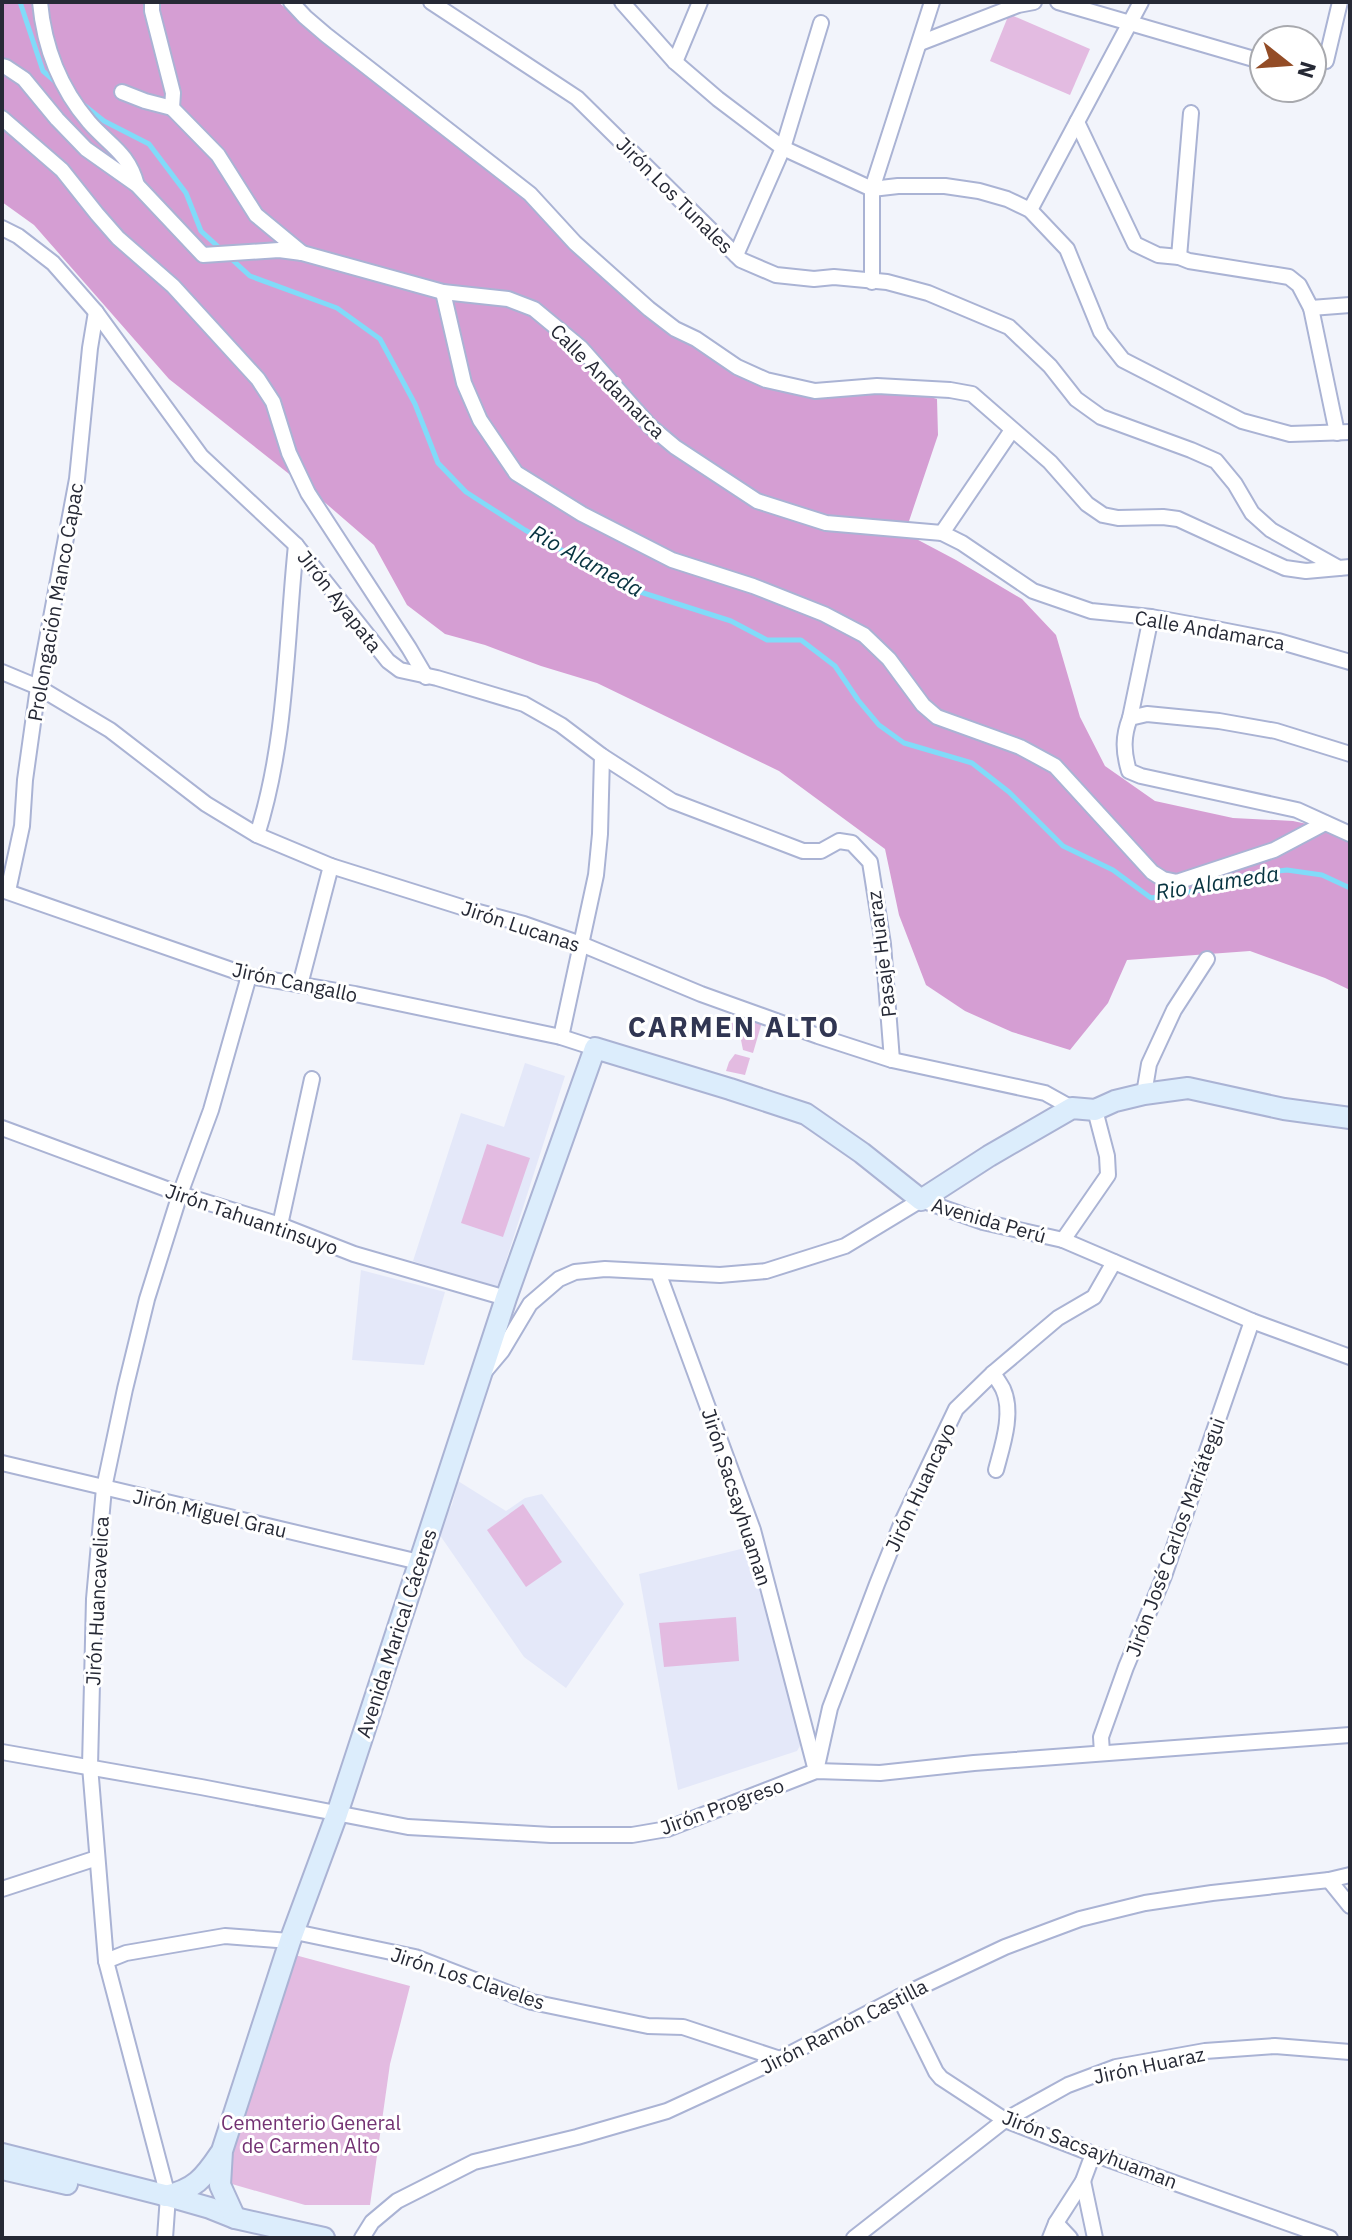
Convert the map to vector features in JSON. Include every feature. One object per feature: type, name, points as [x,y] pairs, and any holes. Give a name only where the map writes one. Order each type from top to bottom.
[{"type":"street","points":[[40,2],[55,71],[88,121],[133,168],[137,185]]},
{"type":"street","points":[[152,2],[173,93],[172,108]]},
{"type":"street","points":[[291,2],[326,35],[530,194],[575,243],[649,309],[737,367],[766,380],[815,391],[877,386],[972,394],[1050,462],[1087,504],[1103,515],[1178,519],[1285,568],[1306,571],[1344,568]]},
{"type":"street","name":"Jirón Los Tunales","points":[[431,2],[577,98],[741,260],[776,275],[887,282],[928,293],[1009,327],[1050,366],[1076,399],[1101,417],[1216,461],[1235,484],[1252,513],[1271,530],[1344,568]]},
{"type":"street","points":[[622,2],[675,62],[783,148],[872,189],[945,186],[993,195],[1030,210],[1067,249],[1101,332],[1123,360],[1242,421],[1290,434],[1343,433],[1311,308],[1299,285],[1289,277],[1158,255],[1135,244],[1077,122]]},
{"type":"street","points":[[675,62],[700,2]]},
{"type":"street","points":[[872,282],[872,189],[932,2]]},
{"type":"street","points":[[920,43],[1018,5],[1034,2]]},
{"type":"street","points":[[1048,2],[1059,2],[1248,57]]},
{"type":"street","points":[[1030,210],[1141,2]]},
{"type":"street","points":[[1328,53],[1340,2]]},
{"type":"street","points":[[736,255],[783,148],[821,23]]},
{"type":"street","name":"Calle Andamarca","points":[[2,66],[24,79],[86,149],[137,185],[203,255],[279,250],[302,253],[443,292],[508,299],[534,309],[581,348],[650,426],[675,447],[757,501],[826,523],[942,533],[1033,591],[1091,611],[1151,617],[1278,641],[1350,662]]},
{"type":"street","points":[[122,92],[172,108],[218,155],[256,215],[302,253]]},
{"type":"street","points":[[1179,257],[1191,113]]},
{"type":"street","points":[[2,118],[62,170],[118,238],[173,286],[258,379],[273,402],[289,453],[308,493],[426,677]]},
{"type":"street","name":"Jirón Ayapata","points":[[2,228],[18,236],[53,263],[96,312],[201,456],[296,545],[388,661],[400,670],[524,704],[561,725],[602,756],[672,801],[803,851],[821,851],[839,841],[852,843],[862,851]]},
{"type":"street","points":[[443,292],[464,383],[480,420],[516,473],[582,514],[672,560],[753,586],[824,614],[864,635],[889,659],[923,705],[937,717],[1020,747],[1055,766],[1152,872],[1163,879],[1177,882],[1274,850],[1325,823]]},
{"type":"street","points":[[1311,308],[1350,305]]},
{"type":"street","name":"Prolongación Manco Capac","points":[[5,890],[22,826],[38,687],[77,479],[96,312]]},
{"type":"street","points":[[942,533],[1012,430]]},
{"type":"street","points":[[257,835],[269,797],[279,736],[296,545]]},
{"type":"street","points":[[1151,617],[1123,744],[1129,771],[1297,810],[1350,834]]},
{"type":"street","name":"Jirón Lucanas","points":[[2,672],[38,687],[110,730],[206,804],[257,835],[331,866],[524,924],[818,1036],[892,1060],[1045,1093],[1072,1108]]},
{"type":"street","points":[[1130,718],[1147,714],[1219,721],[1276,731],[1350,754]]},
{"type":"street","points":[[561,1037],[596,875],[602,756]]},
{"type":"street","name":"Pasaje Huaraz","points":[[862,851],[870,862],[883,944],[892,1060]]},
{"type":"street","points":[[300,985],[331,866]]},
{"type":"street","name":"Jirón Cangallo","points":[[5,890],[249,976],[561,1037],[595,1048]]},
{"type":"street","points":[[1144,1094],[1149,1064],[1174,1010],[1207,959]]},
{"type":"street","name":"Jirón Huancavelica","points":[[165,2238],[168,2196],[106,1961],[90,1766],[94,1599],[104,1488],[147,1299],[180,1194],[211,1110],[249,976]]},
{"type":"street","name":"Avenida Perú","points":[[595,1048],[806,1114],[921,1200],[983,1222],[1063,1240],[1252,1321],[1350,1357]]},
{"type":"street","name":"Avenida Marical Cáceres","points":[[235,2218],[220,2185],[222,2151],[337,1814],[506,1298],[595,1048]]},
{"type":"street","points":[[280,1225],[312,1079]]},
{"type":"street","points":[[480,1376],[502,1351],[530,1304],[559,1279],[575,1272],[605,1269],[720,1275],[766,1271],[845,1246],[1072,1108],[1095,1110],[1144,1094],[1188,1088],[1284,1109],[1349,1119]]},
{"type":"street","points":[[1063,1240],[1108,1175],[1107,1156],[1095,1110]]},
{"type":"street","name":"Jirón Tahuantinsuyo","points":[[2,1128],[354,1254],[506,1298]]},
{"type":"street","name":"Jirón Huancayo","points":[[816,1771],[830,1708],[902,1522],[956,1409],[1058,1318],[1094,1297],[1114,1262]]},
{"type":"street","name":"Jirón Sacsayhuaman","points":[[658,1272],[753,1530],[816,1771]]},
{"type":"street","name":"Jirón José Carlos Mariátegui","points":[[1102,1753],[1101,1737],[1164,1576],[1252,1321]]},
{"type":"street","points":[[993,1373],[1004,1391],[1007,1415],[996,1470]]},
{"type":"street","name":"Jirón Miguel Grau","points":[[2,1463],[419,1562]]},
{"type":"street","name":"Jirón Progreso","points":[[2,1752],[408,1827],[551,1835],[632,1835],[667,1829],[816,1771],[880,1773],[1350,1735]]},
{"type":"street","points":[[2,1889],[97,1858]]},
{"type":"street","name":"Jirón Ramón Castilla","points":[[362,2238],[372,2222],[397,2201],[474,2162],[667,2111],[780,2059],[899,1997],[1005,1947],[1080,1919],[1145,1903],[1350,1875]]},
{"type":"street","points":[[1329,1880],[1350,1906]]},
{"type":"street","name":"Jirón Los Claveles","points":[[106,1961],[126,1953],[225,1936],[293,1936],[415,1957],[532,2002],[648,2026],[683,2027],[780,2059]]},
{"type":"street","name":"Jirón Sacsayhuaman","points":[[899,1997],[941,2078],[1005,2120],[1296,2233],[1330,2238]]},
{"type":"street","name":"Jirón Huaraz","points":[[854,2238],[1005,2120],[1068,2085],[1116,2067],[1205,2051],[1275,2046],[1350,2052]]},
{"type":"street","points":[[2,2169],[128,2198],[168,2196],[188,2189],[205,2177],[222,2151]]},
{"type":"street","points":[[2,2154],[168,2196],[235,2218],[324,2238]]},
{"type":"street","points":[[1050,2238],[1083,2181],[1093,2154]]},
{"type":"street","points":[[1083,2181],[1095,2238]]},
{"type":"street","points":[[1056,2223],[1070,2238]]},
{"type":"shaded area","points":[[2,2],[278,2],[509,183],[642,310],[759,381],[805,388],[898,387],[937,399],[938,435],[905,533],[1022,599],[1056,635],[1080,717],[1105,766],[1155,801],[1233,818],[1293,821],[1350,833],[1350,990],[1250,951],[1127,960],[1108,1003],[1070,1050],[1012,1032],[965,1011],[926,985],[899,915],[885,849],[779,771],[597,683],[445,634],[407,605],[374,545],[169,379],[34,225],[2,202]]},
{"type":"shaded area","points":[[525,1063],[565,1076],[497,1289],[413,1261],[461,1113],[504,1127]]},
{"type":"shaded area","points":[[361,1270],[445,1292],[424,1365],[352,1360]]},
{"type":"shaded area","points":[[458,1481],[506,1511],[525,1498],[542,1494],[624,1604],[566,1688],[524,1657],[437,1531],[452,1505]]},
{"type":"shaded area","points":[[749,1547],[805,1737],[797,1751],[678,1790],[639,1574]]},
{"type":"green space","points":[[1009,14],[1090,49],[1070,95],[990,61]]},
{"type":"green space","points":[[733,1015],[762,1022],[753,1053],[743,1050],[741,1040],[728,1025]]},
{"type":"green space","points":[[735,1054],[750,1058],[745,1075],[726,1071]]},
{"type":"green space","points":[[487,1144],[530,1158],[503,1237],[461,1223]]},
{"type":"green space","points":[[523,1504],[562,1562],[526,1587],[487,1530]]},
{"type":"green space","points":[[736,1617],[739,1661],[664,1667],[659,1623]]},
{"type":"green space","name":"Cementerio General de Carmen Alto","points":[[295,1955],[410,1986],[390,2064],[370,2205],[305,2205],[225,2182]]},
{"type":"waterway","name":"Rio Alameda","points":[[20,2],[43,71],[57,83]]},
{"type":"waterway","name":"Rio Alameda","points":[[80,102],[104,121],[149,144],[186,193],[201,231],[250,276],[337,308],[380,339],[415,404],[438,463],[466,492],[525,530],[634,590],[731,621],[767,640],[801,640],[835,666],[879,725],[904,743],[972,763],[1009,792],[1063,846],[1113,870],[1151,898],[1219,887],[1246,875],[1287,870],[1322,875],[1350,888]]},
{"type":"district","name":"CARMEN ALTO","points":[[734,1026]]}]
